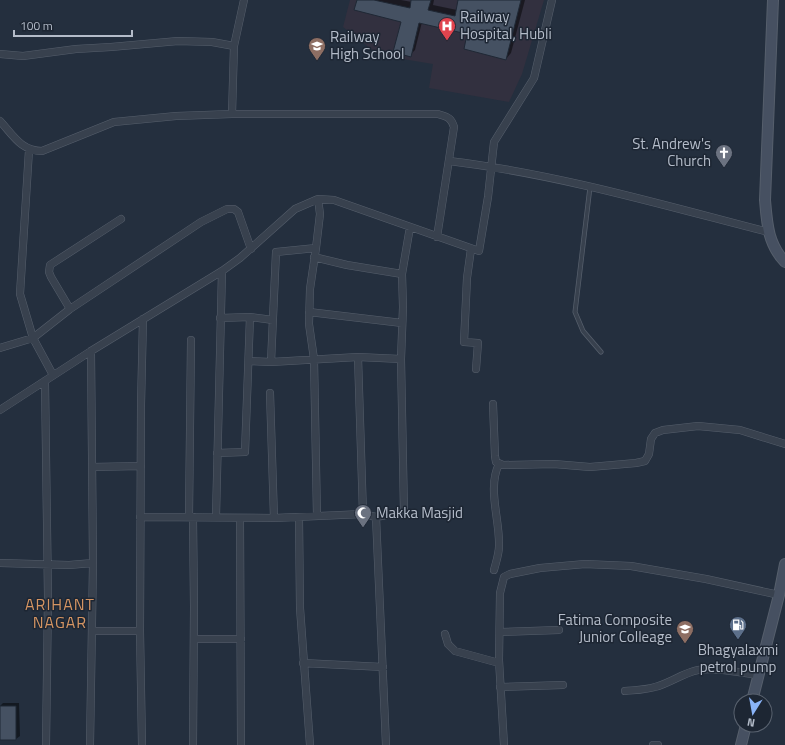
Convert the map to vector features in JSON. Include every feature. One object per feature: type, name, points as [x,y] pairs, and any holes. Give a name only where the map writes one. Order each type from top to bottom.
[{"type":"street","points":[[232,114],[234,46],[244,0]]},
{"type":"street","points":[[0,410],[91,351],[222,271],[251,249],[295,209],[318,199],[334,200],[478,251],[494,142],[534,78],[552,0]]},
{"type":"street","points":[[773,0],[765,200],[768,232],[779,255],[785,262]]},
{"type":"street","points":[[0,54],[23,56],[76,49],[178,41],[212,42],[234,46]]},
{"type":"street","points":[[0,121],[20,144],[29,150],[42,151],[114,122],[176,116],[232,114],[438,114],[452,120],[454,126],[437,237]]},
{"type":"street","points":[[29,150],[20,294],[33,338],[53,376]]},
{"type":"street","points":[[449,161],[487,165],[590,187],[768,232]]},
{"type":"street","points":[[317,516],[314,359],[309,324],[309,312],[310,289],[320,214],[318,199]]},
{"type":"street","points":[[0,348],[33,338],[70,309],[200,222],[227,209],[234,209],[238,212],[251,249]]},
{"type":"street","points":[[70,309],[51,277],[49,272],[50,265],[121,219]]},
{"type":"street","points":[[140,517],[274,518],[363,514],[376,517],[404,512],[401,359],[404,307],[402,274],[410,227]]},
{"type":"street","points":[[271,362],[276,252],[316,248]]},
{"type":"street","points":[[471,249],[467,278],[464,342],[478,343],[476,369]]},
{"type":"street","points":[[314,257],[348,265],[402,274]]},
{"type":"street","points":[[216,517],[222,271]]},
{"type":"street","points":[[309,312],[402,323]]},
{"type":"street","points":[[220,318],[273,320]]},
{"type":"street","points":[[217,453],[245,452],[250,318]]},
{"type":"street","points":[[142,745],[140,466],[143,319]]},
{"type":"street","points":[[191,340],[191,517],[194,639],[193,745]]},
{"type":"street","points":[[90,745],[93,564],[91,351]]},
{"type":"street","points":[[249,361],[271,362],[358,357],[401,359]]},
{"type":"street","points":[[358,357],[363,514]]},
{"type":"street","points":[[45,381],[48,564],[46,745]]},
{"type":"street","points":[[270,393],[274,518]]},
{"type":"street","points":[[493,404],[496,462],[504,465],[554,464],[590,467],[636,463],[645,461],[649,454],[651,439],[655,433],[663,430],[698,426],[740,430],[785,444]]},
{"type":"street","points":[[494,570],[499,546],[496,514],[495,473],[499,464]]},
{"type":"street","points":[[92,467],[140,466]]},
{"type":"street","points":[[299,517],[300,608],[310,745]]},
{"type":"street","points":[[376,517],[386,745]]},
{"type":"street","points":[[240,518],[241,745]]},
{"type":"street","points":[[0,563],[69,565],[93,564]]},
{"type":"street","points":[[504,745],[499,663],[500,593],[504,577],[510,574],[540,568],[585,564],[631,566],[706,579],[780,595]]},
{"type":"street","points":[[754,693],[780,595],[785,564]]},
{"type":"street","points":[[500,632],[560,630]]},
{"type":"street","points":[[92,631],[140,631]]},
{"type":"street","points":[[445,634],[448,644],[455,651],[499,663]]},
{"type":"street","points":[[194,639],[241,639]]},
{"type":"street","points":[[303,663],[383,667]]},
{"type":"street","points":[[625,691],[656,687],[690,672],[699,670],[759,675]]},
{"type":"street","points":[[500,687],[563,685]]},
{"type":"street","points":[[741,745],[744,733]]},
{"type":"street","points":[[653,744],[658,745]]},
{"type":"lane","points":[[590,187],[575,312],[583,331],[601,352]]},
{"type":"shaded area","name":"Railway Hospital, Hubli","points":[[350,0],[544,0],[522,74],[509,102],[429,88],[433,64],[379,55],[343,27]]},
{"type":"building","points":[[357,0],[374,0],[410,8],[411,0],[431,0],[428,10],[455,16],[458,0],[521,0],[506,60],[464,49],[467,34],[419,23],[411,57],[393,52],[401,22],[354,10]]},
{"type":"building","points":[[0,706],[16,706],[16,740],[0,740]]},
{"type":"place","name":"Railway Hospital, Hubli","points":[[447,41]]},
{"type":"place","name":"Railway High School","points":[[317,61]]},
{"type":"place","name":"St. Andrew's Church","points":[[724,168]]},
{"type":"place","name":"Makka Masjid","points":[[363,528]]},
{"type":"place","name":"Bhagyalaxmi petrol pump","points":[[738,640]]},
{"type":"place","name":"Fatima Composite Junior Colleage","points":[[685,644]]},
{"type":"district","name":"ARIHANT NAGAR","points":[[60,613]]}]
